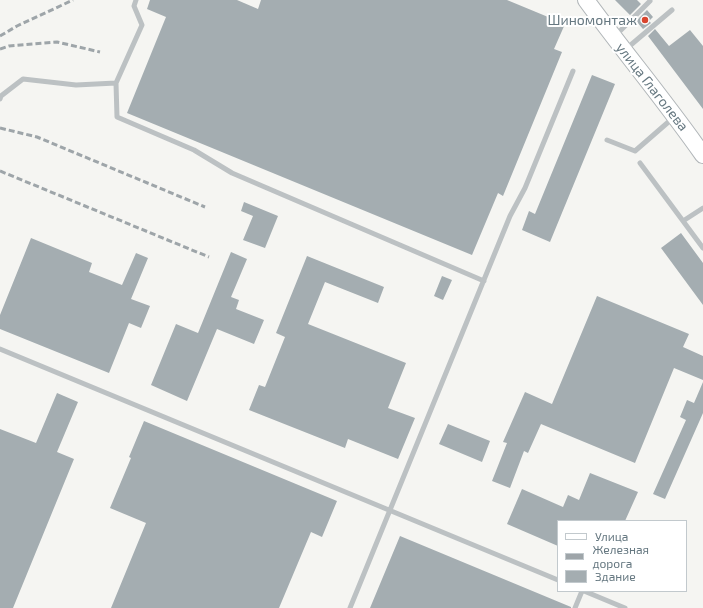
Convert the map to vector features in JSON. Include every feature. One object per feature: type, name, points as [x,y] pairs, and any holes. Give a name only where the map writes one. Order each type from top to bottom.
[{"type":"main road","name":"улица Глаголева","points":[[586,0],[613,38],[675,116],[703,155]]},
{"type":"lane","points":[[136,0],[134,6],[142,25],[116,83],[118,117],[194,150],[232,173],[484,281]]},
{"type":"lane","points":[[613,38],[650,1]]},
{"type":"lane","points":[[624,51],[672,10]]},
{"type":"lane","points":[[350,608],[389,509],[510,216],[526,188],[573,71]]},
{"type":"lane","points":[[0,99],[1,96],[23,79],[76,85],[116,83]]},
{"type":"lane","points":[[607,140],[635,151],[675,116]]},
{"type":"lane","points":[[640,163],[703,248]]},
{"type":"lane","points":[[683,221],[703,208]]},
{"type":"lane","points":[[0,349],[557,580]]},
{"type":"lane","points":[[575,608],[583,592]]},
{"type":"lane","points":[[585,592],[625,608]]},
{"type":"building","points":[[150,0],[237,0],[258,9],[261,0],[507,0],[565,24],[554,49],[562,52],[503,196],[498,193],[472,255],[127,113],[166,17],[147,9]]},
{"type":"building","points":[[615,0],[637,0],[641,4],[630,15]]},
{"type":"building","name":"Шиномонтаж","points":[[647,10],[653,17],[649,21],[651,23],[643,29],[636,21]]},
{"type":"building","points":[[655,29],[669,46],[690,30],[703,46],[703,109],[648,36]]},
{"type":"building","points":[[592,75],[615,84],[550,242],[522,230],[529,211],[535,214]]},
{"type":"building","points":[[244,202],[278,216],[265,248],[243,240],[253,216],[241,211]]},
{"type":"building","points":[[681,233],[703,263],[703,305],[661,248]]},
{"type":"building","points":[[31,238],[92,263],[89,272],[122,285],[136,253],[148,258],[131,299],[150,306],[141,328],[129,323],[109,373],[0,329],[0,315]]},
{"type":"building","points":[[231,252],[247,259],[231,297],[239,300],[236,309],[264,320],[254,344],[217,329],[187,401],[151,385],[176,324],[198,333]]},
{"type":"building","points":[[307,256],[384,287],[378,303],[325,282],[308,324],[406,363],[388,408],[415,418],[398,459],[348,439],[345,448],[249,410],[259,385],[265,387],[285,337],[276,333]]},
{"type":"building","points":[[442,276],[452,280],[443,300],[434,296]]},
{"type":"building","points":[[597,296],[689,334],[683,347],[703,356],[703,380],[674,368],[635,463],[541,424],[528,453],[524,451],[510,488],[492,481],[507,443],[503,442],[525,392],[552,404]]},
{"type":"building","points":[[703,382],[703,413],[665,499],[653,494],[686,420],[680,417],[687,400],[694,403]]},
{"type":"building","points":[[57,393],[78,402],[57,452],[74,459],[13,608],[0,608],[0,429],[36,443]]},
{"type":"building","points":[[144,421],[337,501],[322,537],[311,532],[279,608],[111,608],[146,523],[110,508],[131,458],[129,457]]},
{"type":"building","points":[[448,424],[490,441],[482,462],[439,444]]},
{"type":"building","points":[[590,473],[638,492],[625,520],[557,520],[557,546],[507,524],[522,489],[563,507],[568,495],[579,500]]},
{"type":"building","points":[[400,536],[571,607],[571,608],[370,608]]},
{"type":"railway","points":[[0,36],[17,26],[73,0]]},
{"type":"railway","points":[[0,49],[9,46],[57,42],[100,52]]},
{"type":"railway","points":[[0,128],[37,137],[205,207]]},
{"type":"railway","points":[[0,171],[209,257]]},
{"type":"place","name":"Шиномонтаж","points":[[645,20]]}]
